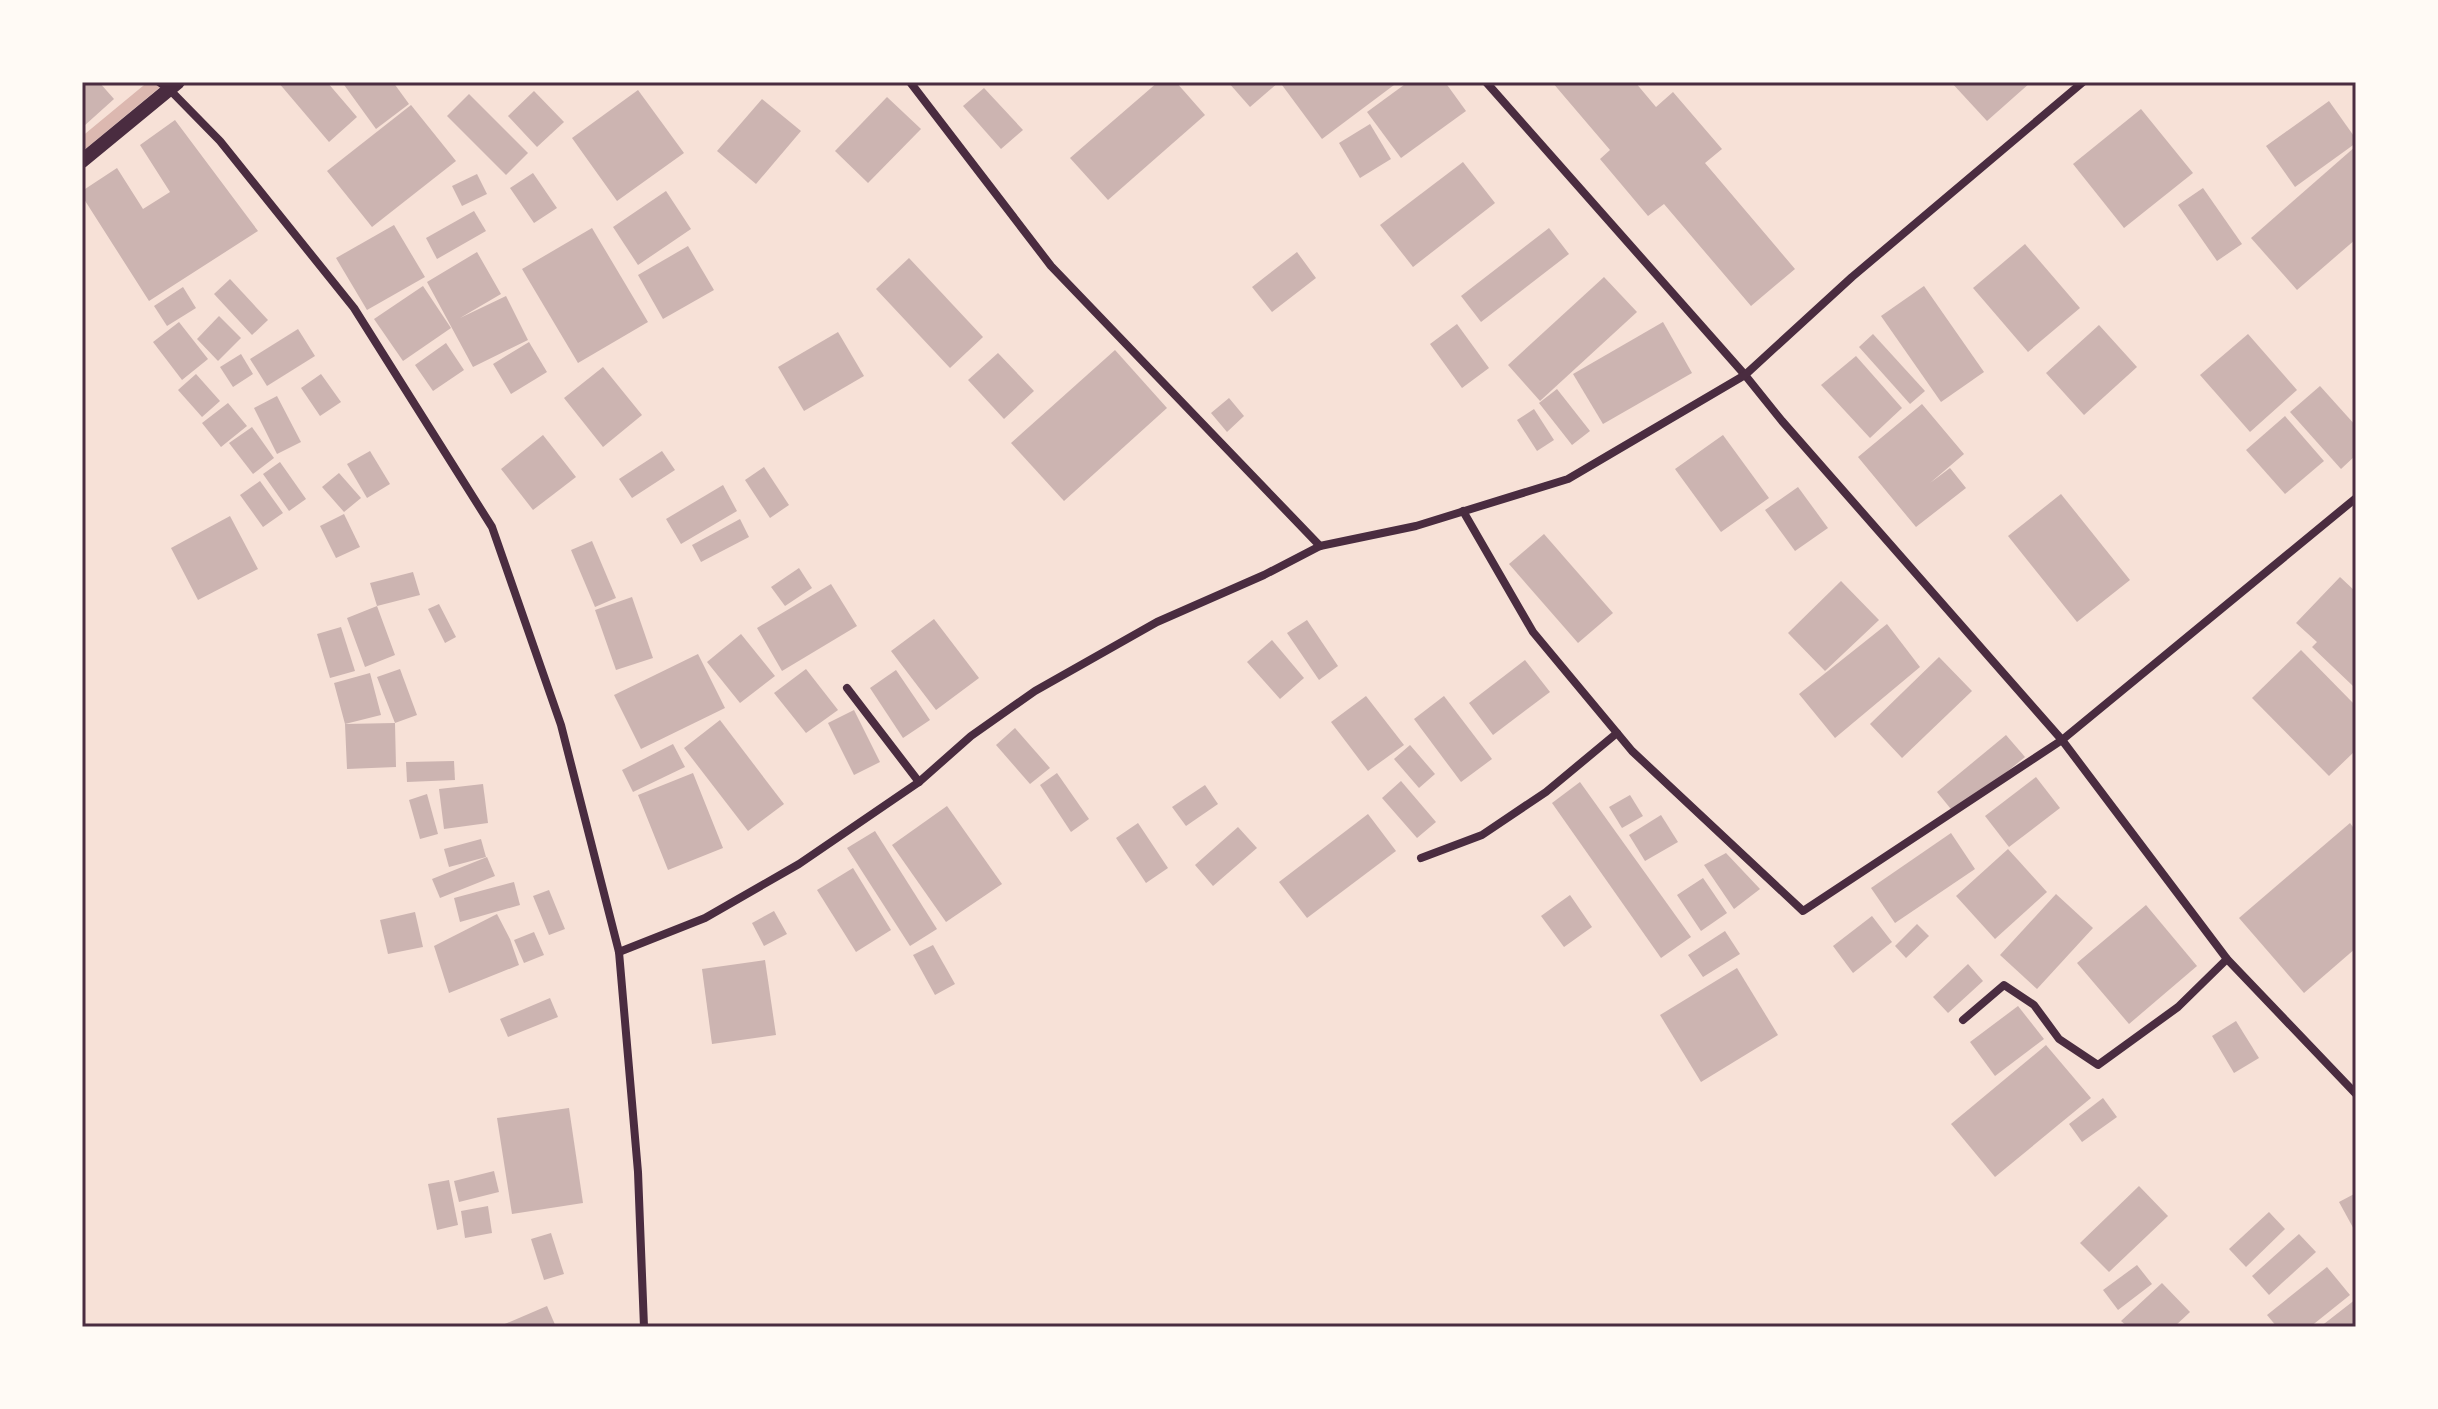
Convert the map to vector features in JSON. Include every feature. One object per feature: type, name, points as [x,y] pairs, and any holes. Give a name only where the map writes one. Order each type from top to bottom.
[{"type":"street","points":[[910,82],[1051,266],[1320,546]]},
{"type":"street","points":[[1486,82],[2062,740],[2227,959],[2356,1094]]},
{"type":"street","points":[[619,952],[705,918],[799,864],[919,782],[971,736],[1035,691],[1157,622],[1264,575],[1320,546],[1416,526],[1568,479],[1745,375],[1852,277],[2083,82]]},
{"type":"street","points":[[82,161],[169,84],[220,141],[354,308],[492,527],[561,725],[619,952],[638,1172],[644,1327]]},
{"type":"street","points":[[1463,511],[1533,632],[1632,751],[1803,911],[2062,740],[2356,498]]},
{"type":"street","points":[[847,688],[919,782]]},
{"type":"street","points":[[1421,858],[1482,835],[1546,792],[1617,733]]},
{"type":"street","points":[[1963,1020],[2004,985],[2034,1005],[2059,1039],[2098,1065],[2178,1007],[2227,959]]},
{"type":"building","points":[[82,82],[99,82],[114,99],[84,126]]},
{"type":"building","points":[[278,82],[327,82],[357,117],[329,142]]},
{"type":"building","points":[[342,82],[393,82],[409,104],[376,129]]},
{"type":"building","points":[[1158,82],[1176,82],[1205,115],[1108,200],[1070,158]]},
{"type":"building","points":[[1228,82],[1279,82],[1250,107]]},
{"type":"building","points":[[1286,82],[1398,82],[1322,139],[1282,85]]},
{"type":"building","points":[[1408,82],[1445,82],[1466,111],[1401,158],[1367,112]]},
{"type":"building","points":[[1552,82],[1635,82],[1656,107],[1673,92],[1722,149],[1705,163],[1795,269],[1751,306],[1664,204],[1648,216],[1600,159],[1610,150]]},
{"type":"building","points":[[1951,82],[2031,82],[1987,121]]},
{"type":"building","points":[[984,88],[1023,130],[1001,149],[963,106]]},
{"type":"building","points":[[638,90],[684,153],[617,201],[572,138]]},
{"type":"building","points":[[534,91],[564,122],[537,147],[508,116]]},
{"type":"building","points":[[469,94],[528,153],[506,175],[447,116]]},
{"type":"building","points":[[887,97],[921,129],[868,183],[835,151]]},
{"type":"building","points":[[762,99],[801,131],[756,184],[717,151]]},
{"type":"building","points":[[2329,101],[2356,143],[2295,187],[2266,146]]},
{"type":"building","points":[[411,105],[456,161],[372,227],[327,171]]},
{"type":"building","points":[[2141,109],[2193,173],[2124,228],[2073,164]]},
{"type":"building","points":[[175,120],[258,231],[149,301],[82,196],[82,191],[117,168],[143,209],[170,192],[140,145]]},
{"type":"building","points":[[1370,124],[1391,159],[1360,178],[1339,143]]},
{"type":"building","points":[[2356,146],[2356,239],[2297,290],[2251,238]]},
{"type":"building","points":[[1463,162],[1495,203],[1413,267],[1380,225]]},
{"type":"building","points":[[533,173],[557,208],[534,223],[510,188]]},
{"type":"building","points":[[477,174],[487,194],[462,206],[452,186]]},
{"type":"building","points":[[2203,188],[2242,244],[2217,261],[2178,205]]},
{"type":"building","points":[[666,191],[691,229],[638,265],[613,227]]},
{"type":"building","points":[[474,211],[486,231],[437,259],[426,238]]},
{"type":"building","points":[[394,225],[425,277],[367,310],[336,258]]},
{"type":"building","points":[[592,228],[648,322],[578,363],[522,269]]},
{"type":"building","points":[[1549,228],[1569,254],[1481,322],[1461,296]]},
{"type":"building","points":[[2025,244],[2080,308],[2028,352],[1973,288]]},
{"type":"building","points":[[688,246],[714,290],[663,319],[638,275]]},
{"type":"building","points":[[477,252],[501,294],[460,318],[506,296],[528,340],[473,367],[427,282]]},
{"type":"building","points":[[1297,252],[1316,278],[1272,312],[1252,287]]},
{"type":"building","points":[[909,258],[983,337],[950,368],[876,289]]},
{"type":"building","points":[[1604,277],[1637,312],[1540,401],[1508,365]]},
{"type":"building","points":[[230,279],[268,320],[252,335],[214,294]]},
{"type":"building","points":[[423,286],[451,328],[403,361],[374,319]]},
{"type":"building","points":[[1924,286],[1984,372],[1941,402],[1881,316]]},
{"type":"building","points":[[183,287],[196,308],[167,326],[154,306]]},
{"type":"building","points":[[219,316],[241,338],[218,361],[197,339]]},
{"type":"building","points":[[179,322],[208,359],[182,380],[153,342]]},
{"type":"building","points":[[1663,322],[1692,373],[1603,424],[1573,374]]},
{"type":"building","points":[[1457,324],[1489,368],[1462,388],[1430,344]]},
{"type":"building","points":[[2099,325],[2137,367],[2084,415],[2046,373]]},
{"type":"building","points":[[298,329],[315,356],[267,386],[250,359]]},
{"type":"building","points":[[838,332],[864,376],[804,411],[778,367]]},
{"type":"building","points":[[1873,334],[1925,391],[1910,404],[1859,347]]},
{"type":"building","points":[[2248,334],[2297,390],[2250,432],[2200,375]]},
{"type":"building","points":[[529,342],[547,372],[511,394],[493,364]]},
{"type":"building","points":[[446,343],[464,370],[433,391],[415,365]]},
{"type":"building","points":[[1115,350],[1167,408],[1064,501],[1011,443]]},
{"type":"building","points":[[998,353],[1034,391],[1004,419],[968,380]]},
{"type":"building","points":[[241,354],[253,374],[233,387],[220,367]]},
{"type":"building","points":[[1856,356],[1902,408],[1870,438],[1821,385]]},
{"type":"building","points":[[603,367],[642,415],[603,447],[564,398]]},
{"type":"building","points":[[196,374],[220,401],[202,417],[178,390]]},
{"type":"building","points":[[321,374],[341,402],[320,416],[301,388]]},
{"type":"building","points":[[2320,386],[2356,426],[2356,455],[2341,469],[2290,412]]},
{"type":"building","points":[[1557,389],[1590,431],[1572,445],[1539,403]]},
{"type":"building","points":[[277,396],[301,442],[277,454],[254,408]]},
{"type":"building","points":[[1229,398],[1244,416],[1227,432],[1211,413]]},
{"type":"building","points":[[228,403],[247,426],[221,447],[202,423]]},
{"type":"building","points":[[1922,404],[1964,454],[1930,483],[1950,468],[1966,488],[1916,527],[1858,457]]},
{"type":"building","points":[[1534,409],[1554,440],[1537,451],[1517,420]]},
{"type":"building","points":[[2285,416],[2324,461],[2285,494],[2246,450]]},
{"type":"building","points":[[252,427],[274,458],[253,474],[229,443]]},
{"type":"building","points":[[543,435],[576,477],[533,510],[501,469]]},
{"type":"building","points":[[1723,435],[1769,498],[1721,532],[1675,469]]},
{"type":"building","points":[[370,451],[390,484],[367,498],[347,464]]},
{"type":"building","points":[[662,451],[675,470],[632,498],[619,479]]},
{"type":"building","points":[[280,462],[306,499],[289,511],[263,474]]},
{"type":"building","points":[[764,467],[789,505],[770,518],[745,480]]},
{"type":"building","points":[[339,473],[361,498],[344,512],[322,487]]},
{"type":"building","points":[[260,481],[283,513],[263,527],[240,495]]},
{"type":"building","points":[[723,485],[737,511],[681,544],[666,519]]},
{"type":"building","points":[[1798,487],[1828,528],[1795,551],[1765,510]]},
{"type":"building","points":[[2061,494],[2130,580],[2077,622],[2008,536]]},
{"type":"building","points":[[344,514],[360,547],[336,558],[320,526]]},
{"type":"building","points":[[230,516],[258,569],[198,600],[171,548]]},
{"type":"building","points":[[740,519],[749,537],[701,562],[692,545]]},
{"type":"building","points":[[1544,534],[1613,613],[1578,643],[1509,564]]},
{"type":"building","points":[[592,541],[616,598],[595,607],[571,550]]},
{"type":"building","points":[[799,568],[812,588],[785,606],[771,587]]},
{"type":"building","points":[[413,572],[420,595],[377,606],[370,583]]},
{"type":"building","points":[[2340,577],[2356,592],[2356,683],[2353,686],[2312,647],[2317,642],[2296,623]]},
{"type":"building","points":[[1841,581],[1879,620],[1825,671],[1788,633]]},
{"type":"building","points":[[831,584],[857,626],[782,671],[757,628]]},
{"type":"building","points":[[632,597],[653,658],[616,670],[595,610]]},
{"type":"building","points":[[439,604],[456,637],[445,643],[428,609]]},
{"type":"building","points":[[377,606],[395,655],[365,667],[347,618]]},
{"type":"building","points":[[934,619],[979,678],[936,710],[891,651]]},
{"type":"building","points":[[1307,620],[1338,666],[1319,680],[1287,633]]},
{"type":"building","points":[[1887,624],[1920,667],[1835,738],[1799,694]]},
{"type":"building","points":[[341,627],[355,671],[330,678],[317,634]]},
{"type":"building","points":[[741,634],[775,676],[740,703],[707,662]]},
{"type":"building","points":[[1272,640],[1304,678],[1280,699],[1247,662]]},
{"type":"building","points":[[2301,650],[2356,706],[2356,750],[2329,776],[2252,698]]},
{"type":"building","points":[[698,654],[725,708],[641,749],[614,695]]},
{"type":"building","points":[[1939,657],[1972,691],[1902,758],[1870,724]]},
{"type":"building","points":[[1525,660],[1550,692],[1493,735],[1469,703]]},
{"type":"building","points":[[400,669],[417,715],[395,723],[377,677]]},
{"type":"building","points":[[806,669],[838,710],[806,733],[774,693]]},
{"type":"building","points":[[896,670],[930,720],[903,738],[870,688]]},
{"type":"building","points":[[370,673],[381,715],[345,724],[334,683]]},
{"type":"building","points":[[1366,696],[1404,745],[1368,771],[1331,722]]},
{"type":"building","points":[[1444,696],[1492,759],[1461,782],[1414,719]]},
{"type":"building","points":[[854,710],[880,762],[854,775],[828,723]]},
{"type":"building","points":[[720,720],[784,804],[748,831],[684,748]]},
{"type":"building","points":[[395,723],[396,767],[347,769],[345,724]]},
{"type":"building","points":[[1015,728],[1050,768],[1030,784],[996,745]]},
{"type":"building","points":[[2006,735],[2025,757],[1955,814],[1937,792]]},
{"type":"building","points":[[673,744],[685,767],[633,792],[622,770]]},
{"type":"building","points":[[1410,745],[1435,774],[1419,788],[1394,759]]},
{"type":"building","points":[[454,761],[455,780],[407,782],[406,762]]},
{"type":"building","points":[[693,773],[723,848],[668,870],[638,795]]},
{"type":"building","points":[[1057,773],[1089,819],[1071,832],[1040,785]]},
{"type":"building","points":[[2036,777],[2060,808],[2009,847],[1985,816]]},
{"type":"building","points":[[1401,781],[1436,822],[1417,838],[1382,798]]},
{"type":"building","points":[[1580,782],[1691,937],[1661,958],[1552,803]]},
{"type":"building","points":[[483,784],[488,823],[444,829],[439,789]]},
{"type":"building","points":[[1205,785],[1218,804],[1186,826],[1172,807]]},
{"type":"building","points":[[427,794],[438,834],[420,839],[409,800]]},
{"type":"building","points":[[1630,795],[1643,816],[1622,828],[1609,807]]},
{"type":"building","points":[[947,806],[1002,884],[946,922],[892,845]]},
{"type":"building","points":[[1368,814],[1396,851],[1307,918],[1279,882]]},
{"type":"building","points":[[1661,815],[1678,842],[1645,861],[1629,835]]},
{"type":"building","points":[[1138,823],[1168,868],[1146,883],[1116,838]]},
{"type":"building","points":[[2350,823],[2356,831],[2356,948],[2304,993],[2239,918]]},
{"type":"building","points":[[1238,827],[1257,848],[1213,886],[1195,865]]},
{"type":"building","points":[[875,831],[937,929],[910,946],[847,848]]},
{"type":"building","points":[[1951,833],[1975,869],[1895,923],[1871,888]]},
{"type":"building","points":[[481,839],[486,857],[449,867],[444,849]]},
{"type":"building","points":[[2008,849],[2047,892],[1995,939],[1956,896]]},
{"type":"building","points":[[1726,853],[1760,889],[1734,909],[1704,865]]},
{"type":"building","points":[[487,857],[495,876],[440,898],[432,879]]},
{"type":"building","points":[[853,868],[891,930],[856,952],[817,890]]},
{"type":"building","points":[[1703,878],[1727,913],[1701,931],[1677,895]]},
{"type":"building","points":[[514,882],[520,905],[460,922],[454,898]]},
{"type":"building","points":[[549,890],[565,929],[549,935],[533,896]]},
{"type":"building","points":[[2056,894],[2093,928],[2037,989],[2000,955]]},
{"type":"building","points":[[1570,895],[1592,927],[1564,947],[1541,916]]},
{"type":"building","points":[[2146,905],[2197,966],[2129,1024],[2077,963]]},
{"type":"building","points":[[774,911],[787,934],[764,946],[752,923]]},
{"type":"building","points":[[415,912],[423,947],[388,954],[380,920]]},
{"type":"building","points":[[497,914],[519,965],[449,993],[434,946]]},
{"type":"building","points":[[1872,916],[1892,942],[1853,973],[1833,946]]},
{"type":"building","points":[[1917,924],[1929,936],[1906,958],[1895,946]]},
{"type":"building","points":[[1725,931],[1740,954],[1703,977],[1688,955]]},
{"type":"building","points":[[534,932],[544,955],[524,963],[514,940]]},
{"type":"building","points":[[933,945],[955,984],[935,995],[913,955]]},
{"type":"building","points":[[765,960],[776,1035],[712,1044],[702,969]]},
{"type":"building","points":[[1968,964],[1983,981],[1948,1013],[1933,997]]},
{"type":"building","points":[[1737,968],[1778,1035],[1701,1082],[1660,1015]]},
{"type":"building","points":[[550,998],[558,1017],[508,1037],[500,1019]]},
{"type":"building","points":[[2018,1006],[2044,1039],[1995,1076],[1970,1042]]},
{"type":"building","points":[[2236,1021],[2259,1058],[2234,1073],[2212,1036]]},
{"type":"building","points":[[2046,1045],[2091,1098],[1995,1177],[1951,1124]]},
{"type":"building","points":[[2103,1098],[2117,1117],[2082,1142],[2069,1124]]},
{"type":"building","points":[[569,1108],[583,1203],[512,1214],[497,1118]]},
{"type":"building","points":[[494,1171],[499,1192],[459,1202],[454,1181]]},
{"type":"building","points":[[449,1180],[458,1225],[437,1230],[428,1184]]},
{"type":"building","points":[[2139,1186],[2168,1216],[2109,1272],[2080,1243]]},
{"type":"building","points":[[2356,1193],[2356,1233],[2339,1202]]},
{"type":"building","points":[[488,1206],[492,1233],[465,1238],[461,1211]]},
{"type":"building","points":[[2269,1212],[2285,1229],[2246,1267],[2229,1249]]},
{"type":"building","points":[[551,1233],[564,1274],[544,1280],[531,1239]]},
{"type":"building","points":[[2299,1234],[2316,1252],[2269,1295],[2252,1276]]},
{"type":"building","points":[[2137,1265],[2152,1284],[2118,1310],[2103,1290]]},
{"type":"building","points":[[2327,1267],[2350,1295],[2310,1327],[2277,1327],[2267,1315]]},
{"type":"building","points":[[2162,1283],[2190,1312],[2174,1327],[2128,1327],[2121,1321]]},
{"type":"building","points":[[2356,1299],[2356,1327],[2320,1327]]},
{"type":"building","points":[[547,1306],[556,1327],[498,1327]]},
{"type":"waterway","points":[[82,144],[157,82]]}]
